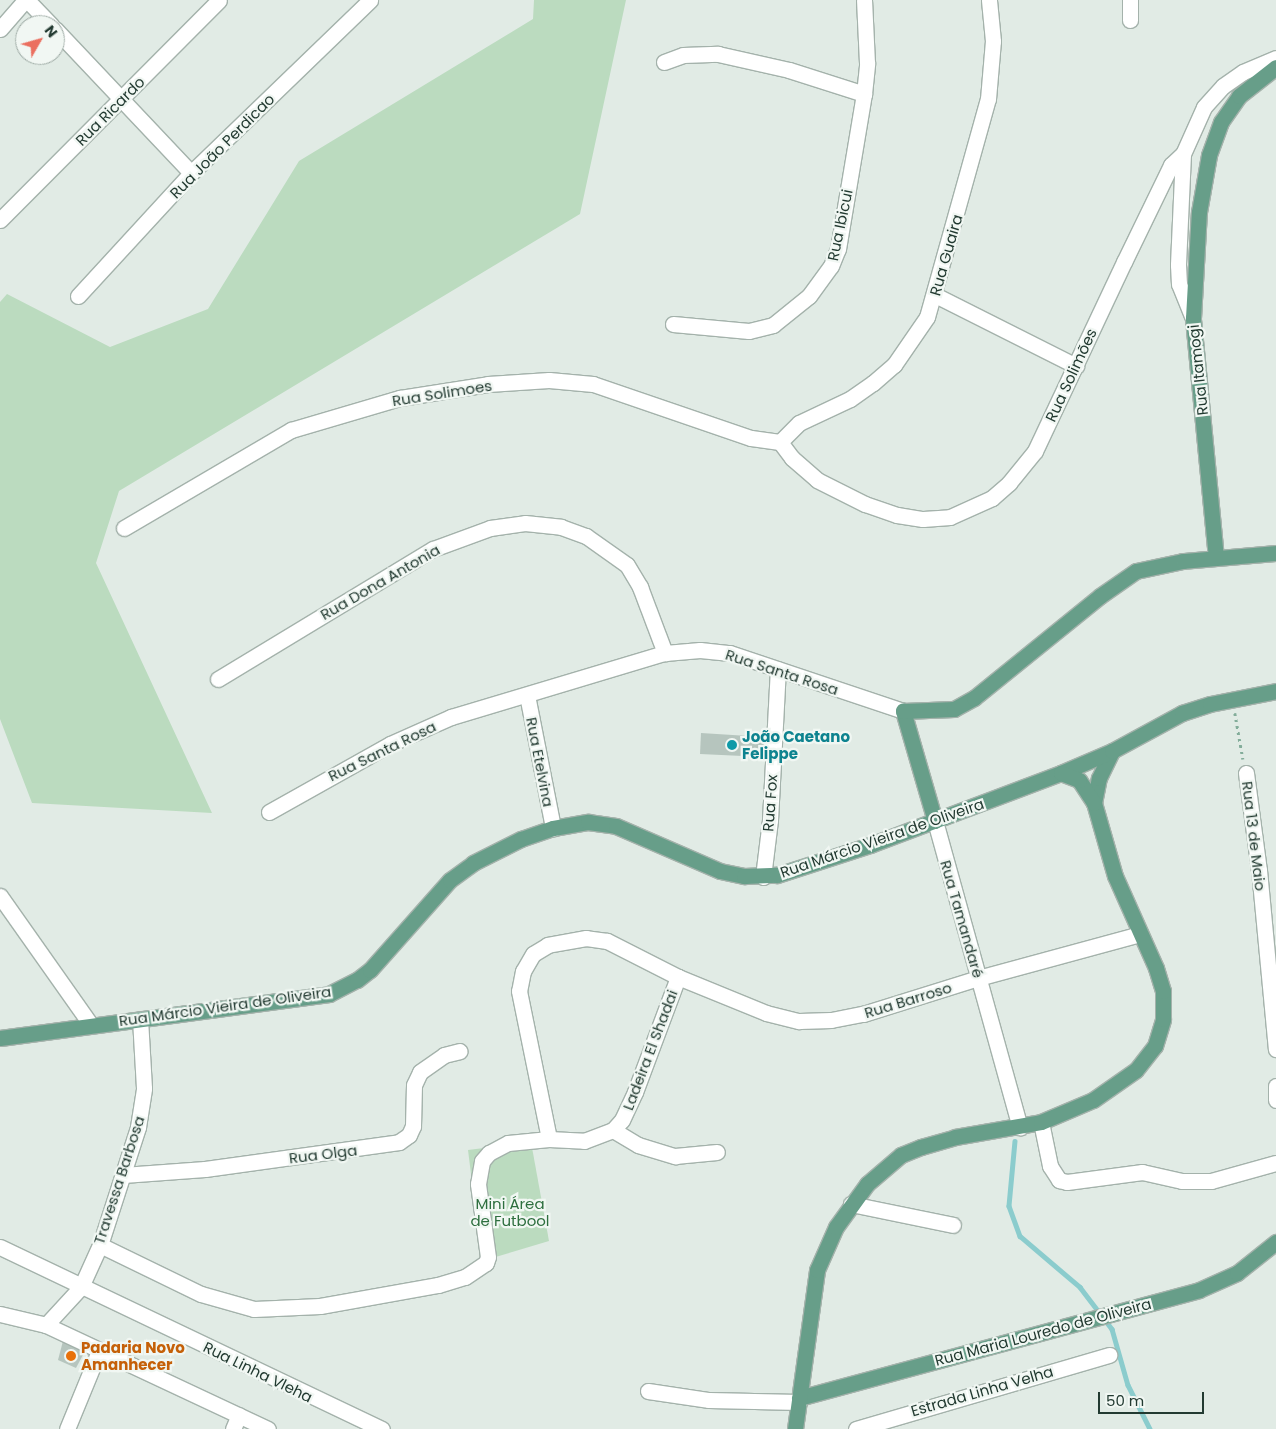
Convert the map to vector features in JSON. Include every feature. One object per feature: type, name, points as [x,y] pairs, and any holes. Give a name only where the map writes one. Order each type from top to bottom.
[{"type":"main road","points":[[1193,318],[1201,196],[1215,134],[1234,102],[1276,67]]},
{"type":"main road","name":"Rua Itamogi","points":[[1193,318],[1216,558]]},
{"type":"main road","name":"Rua Santa Rosa","points":[[903,710],[954,709],[974,698],[1100,596],[1136,571],[1159,564],[1276,553]]},
{"type":"main road","name":"Rua Márcio Vieira de Oliveira","points":[[0,1038],[329,994],[343,988],[370,970],[450,880],[499,849],[553,828],[588,822],[616,826],[720,871],[763,877],[794,871],[935,821],[1061,773],[1112,751],[1182,713],[1232,699],[1276,691]]},
{"type":"main road","name":"Rua Tamandaré","points":[[903,710],[935,821]]},
{"type":"main road","points":[[1094,804],[1099,778],[1112,751]]},
{"type":"main road","points":[[795,1429],[817,1270],[827,1244],[851,1204],[884,1167],[901,1155],[955,1137],[1020,1127],[1041,1122],[1067,1112],[1115,1086],[1136,1070],[1155,1046],[1163,1019],[1163,992],[1115,876],[1094,804],[1078,780],[1061,773]]},
{"type":"main road","name":"Rua Maria Louredo de Oliveira","points":[[799,1400],[1218,1283],[1237,1273],[1276,1242]]},
{"type":"street","points":[[0,28],[26,0],[41,15]]},
{"type":"street","name":"Rua Ricardo","points":[[0,220],[219,0]]},
{"type":"street","name":"Rua João Perdicao","points":[[78,296],[191,173],[370,0]]},
{"type":"street","name":"Rua Ibicui","points":[[673,324],[728,330],[760,329],[786,317],[822,281],[838,249],[864,94],[867,63],[864,0]]},
{"type":"street","name":"Rua Guaira","points":[[780,442],[799,423],[850,399],[894,365],[927,317],[935,295],[988,99],[993,41],[989,0]]},
{"type":"street","points":[[1130,0],[1130,20]]},
{"type":"street","points":[[65,39],[191,173]]},
{"type":"street","points":[[664,62],[683,55],[718,54],[789,70],[864,94]]},
{"type":"street","name":"Rua Solimões","points":[[780,442],[792,458],[817,480],[865,504],[896,515],[923,519],[950,517],[992,498],[1023,468],[1035,450],[1171,165],[1183,154],[1204,107],[1215,95],[1243,72],[1276,58]]},
{"type":"street","name":"Rua Itamogi","points":[[1183,154],[1178,265],[1179,284],[1193,318]]},
{"type":"street","points":[[935,295],[1076,366]]},
{"type":"street","name":"Rua Solimoes","points":[[124,528],[291,430],[400,398],[488,384],[549,380],[593,384],[751,438],[780,442]]},
{"type":"street","name":"Rua Dona Antonia","points":[[218,679],[433,549],[490,528],[525,523],[561,527],[586,536],[627,566],[640,587],[665,653]]},
{"type":"street","name":"Rua Santa Rosa","points":[[269,812],[390,744],[451,717],[634,660],[665,653],[718,651],[903,710]]},
{"type":"street","name":"Rua Fox","points":[[763,877],[770,820],[778,669]]},
{"type":"street","name":"Rua Etelvina","points":[[526,695],[553,828]]},
{"type":"street","name":"Rua 13 de Maio","points":[[1246,773],[1259,870],[1276,1049]]},
{"type":"street","name":"Rua Tamandaré","points":[[935,821],[1020,1127]]},
{"type":"street","points":[[0,896],[91,1025]]},
{"type":"street","name":"Rua Barroso","points":[[678,977],[766,1013],[799,1021],[863,1014],[978,978],[1140,934]]},
{"type":"street","name":"Ladeira El Shadai","points":[[549,1138],[519,991],[523,971],[533,954],[567,939],[607,941],[678,977],[636,1092],[622,1120],[613,1130]]},
{"type":"street","name":"Travessa Barbosa","points":[[46,1325],[81,1287],[100,1244],[123,1175],[142,1108],[140,1019]]},
{"type":"street","name":"Rua Olga","points":[[123,1175],[214,1167],[399,1142],[408,1135],[413,1126],[414,1085],[420,1072],[444,1055],[460,1051]]},
{"type":"street","points":[[1276,1086],[1276,1100]]},
{"type":"street","points":[[1041,1122],[1050,1166],[1060,1180],[1066,1182],[1142,1172],[1182,1181],[1204,1182],[1276,1164]]},
{"type":"street","points":[[100,1244],[201,1294],[254,1309],[311,1307],[438,1285],[478,1270],[488,1257],[478,1184],[482,1161],[498,1147],[549,1138],[584,1140],[613,1130],[644,1147],[675,1156],[717,1152]]},
{"type":"street","points":[[851,1204],[953,1225]]},
{"type":"street","name":"Rua Linha Vleha","points":[[0,1247],[382,1429]]},
{"type":"street","points":[[0,1314],[46,1325],[236,1422],[268,1429]]},
{"type":"street","points":[[67,1429],[99,1352]]},
{"type":"street","name":"Estrada Linha Velha","points":[[856,1429],[1109,1355]]},
{"type":"street","points":[[648,1391],[709,1400],[799,1400]]},
{"type":"path","points":[[1232,699],[1241,746]]},
{"type":"green space","points":[[534,0],[626,0],[580,214],[119,491],[96,563],[212,813],[32,803],[0,719],[0,302],[7,294],[110,347],[208,309],[299,161],[533,19]]},
{"type":"green space","name":"Mini Área de Futbool","points":[[531,1142],[549,1241],[482,1261],[468,1150]]},
{"type":"building","name":"João Caetano Felippe","points":[[701,733],[765,737],[764,757],[700,754]]},
{"type":"building","name":"Padaria Novo Amanhecer","points":[[63,1341],[85,1351],[76,1368],[58,1360]]},
{"type":"waterway","points":[[1015,1141],[1009,1206],[1020,1236],[1080,1287],[1112,1329],[1128,1385],[1150,1429]]},
{"type":"place","name":"João Caetano Felippe","points":[[732,745]]},
{"type":"place","name":"Padaria Novo Amanhecer","points":[[71,1356]]}]
